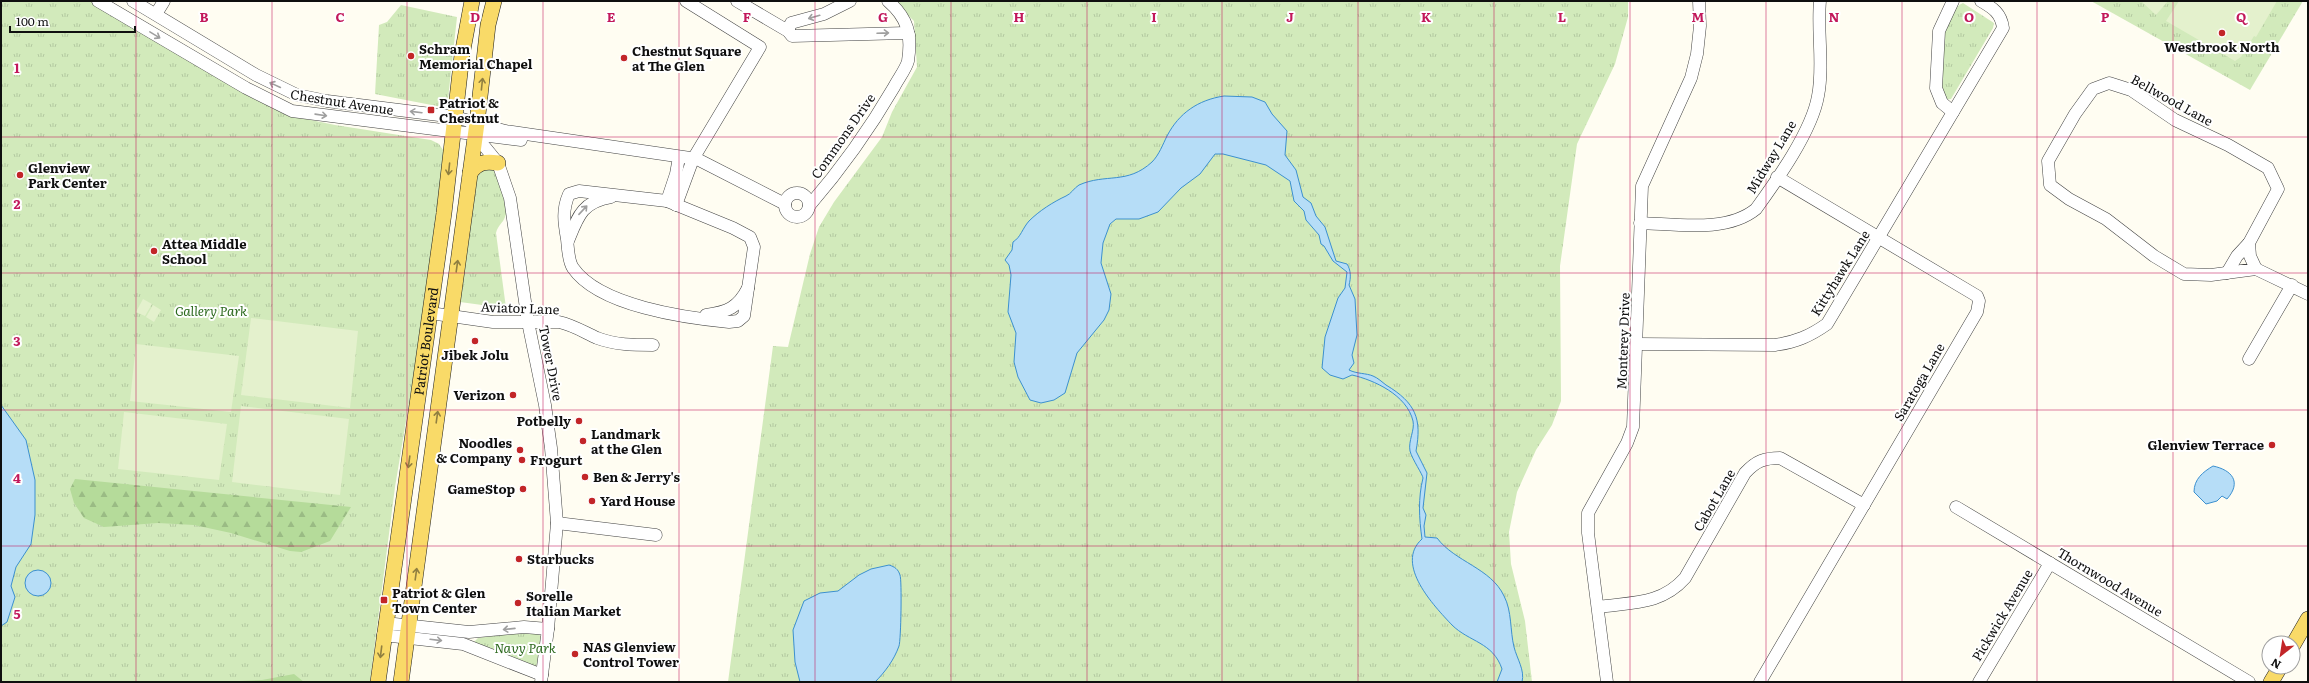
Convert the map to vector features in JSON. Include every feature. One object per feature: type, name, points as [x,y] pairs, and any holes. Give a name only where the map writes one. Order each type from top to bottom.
[{"type":"main road","name":"Patriot Boulevard","points":[[378,682],[384,629],[430,313],[444,213],[454,124],[472,1]]},
{"type":"main road","name":"Patriot Boulevard","points":[[401,682],[476,129],[488,25],[494,1]]},
{"type":"main road","points":[[470,173],[475,166],[483,162],[498,162]]},
{"type":"main road","points":[[2298,635],[2308,619]]},
{"type":"street","name":"Chestnut Avenue","points":[[98,1],[246,88],[292,111],[454,124]]},
{"type":"street","name":"Chestnut Avenue","points":[[133,1],[256,75],[297,95],[476,129],[504,131],[697,159],[785,204],[789,214],[795,217],[803,215],[809,206]]},
{"type":"street","points":[[156,14],[164,1]]},
{"type":"street","points":[[671,203],[693,159],[760,47],[686,1]]},
{"type":"street","points":[[737,1],[788,31],[792,36],[906,33],[909,35]]},
{"type":"street","points":[[788,31],[791,23],[824,14],[850,1]]},
{"type":"street","name":"Commons Drive","points":[[809,206],[832,179],[873,123],[908,62],[909,35],[907,23],[888,1]]},
{"type":"street","name":"Monterey Drive","points":[[1607,682],[1588,533],[1588,513],[1627,443],[1633,427],[1637,344],[1640,196],[1646,174],[1678,109],[1691,78],[1697,54],[1700,26],[1699,1]]},
{"type":"street","name":"Midway Lane","points":[[1640,223],[1719,225],[1746,217],[1756,209],[1803,135],[1813,113],[1818,96],[1820,1]]},
{"type":"street","points":[[1953,1],[1939,31],[1936,88],[1942,103],[1953,112]]},
{"type":"street","name":"Kittyhawk Lane","points":[[1637,344],[1775,345],[1794,342],[1810,335],[1827,324],[2003,28],[2002,18],[1995,9],[1980,1]]},
{"type":"street","name":"Bellwood Lane","points":[[2227,273],[2237,256],[2249,243],[2278,189],[2268,168],[2228,145],[2175,120],[2132,90],[2109,84],[2093,89],[2075,114],[2048,161],[2050,185],[2069,199],[2106,219],[2154,256],[2184,274],[2211,275],[2227,273],[2256,269]]},
{"type":"street","name":"Tower Drive","points":[[476,129],[498,162],[510,198],[528,322],[545,405],[557,524],[542,679]]},
{"type":"street","points":[[671,203],[679,157]]},
{"type":"street","name":"Saratoga Lane","points":[[1760,682],[1864,506],[1979,306],[1977,296],[1777,177]]},
{"type":"street","points":[[580,191],[671,203],[750,237],[754,247],[750,286],[744,297],[729,311],[695,318],[658,312],[634,305],[590,283],[572,267],[567,243],[563,206],[569,194],[580,191]]},
{"type":"street","points":[[785,204],[788,196],[796,193],[804,195],[809,206]]},
{"type":"street","points":[[567,243],[576,218],[586,206],[602,198],[616,196]]},
{"type":"street","points":[[2249,243],[2250,256],[2256,269],[2308,294]]},
{"type":"street","points":[[2250,359],[2292,285]]},
{"type":"street","name":"Aviator Lane","points":[[430,313],[493,322],[569,324],[611,343],[653,345]]},
{"type":"street","name":"Cabot Lane","points":[[1598,607],[1648,601],[1662,597],[1676,588],[1685,578],[1745,473],[1754,463],[1765,458],[1780,458],[1864,506]]},
{"type":"street","name":"Thornwood Avenue","points":[[1956,506],[2249,682]]},
{"type":"street","points":[[557,524],[656,535]]},
{"type":"street","name":"Pickwick Avenue","points":[[1979,682],[2050,563]]},
{"type":"street","points":[[408,632],[471,632],[524,627],[548,629]]},
{"type":"street","points":[[384,629],[408,632],[463,644],[542,679]]},
{"type":"street","points":[[471,632],[472,648]]},
{"type":"green space","name":"Gallery Park","points":[[1,1],[92,1],[292,116],[335,125],[431,140],[439,144],[445,153],[423,319],[395,487],[370,682],[1,682]]},
{"type":"green space","points":[[893,1],[1628,1],[1628,17],[1615,64],[1577,144],[1560,266],[1561,401],[1552,425],[1536,450],[1517,492],[1509,532],[1511,564],[1525,621],[1532,682],[728,682],[773,346],[788,347],[810,254],[819,227],[834,202],[882,137],[892,112],[917,67],[914,21]]},
{"type":"green space","points":[[2091,1],[2303,1],[2250,90]]},
{"type":"green space","points":[[2141,1],[2168,1],[2156,15]]},
{"type":"green space","name":"Westbrook North","points":[[2179,1],[2277,1],[2256,37],[2254,36],[2241,57],[2235,61],[2166,21]]},
{"type":"green space","points":[[1963,3],[1994,23],[1993,28],[1951,99],[1943,100],[1940,84],[1941,48],[1951,15],[1956,7]]},
{"type":"green space","points":[[401,5],[457,17],[447,108],[375,94],[379,25],[387,22]]},
{"type":"green space","points":[[478,163],[494,167],[505,199],[506,212],[504,219],[496,233],[506,308],[460,302]]},
{"type":"green space","points":[[143,299],[152,304],[145,316],[136,312]]},
{"type":"green space","points":[[153,305],[161,310],[154,322],[146,317]]},
{"type":"green space","points":[[251,318],[358,331],[350,408],[241,395]]},
{"type":"green space","points":[[136,344],[239,356],[231,412],[130,401]]},
{"type":"green space","points":[[241,406],[349,419],[340,495],[232,482]]},
{"type":"green space","points":[[124,412],[227,424],[219,480],[118,469]]},
{"type":"green space","points":[[75,479],[351,507],[330,541],[301,552],[290,551],[231,533],[194,525],[158,523],[104,527],[84,518],[74,503],[70,489]]},
{"type":"green space","name":"Navy Park","points":[[529,631],[536,632],[542,637],[539,659],[535,668],[474,642],[478,638]]},
{"type":"green space","points":[[294,674],[304,682],[217,682],[262,680]]},
{"type":"water","points":[[1224,96],[1252,97],[1265,102],[1272,114],[1287,131],[1285,155],[1296,170],[1303,197],[1311,203],[1316,216],[1325,227],[1336,261],[1347,264],[1350,271],[1349,285],[1355,299],[1357,335],[1352,355],[1354,363],[1349,370],[1377,378],[1404,398],[1410,405],[1417,421],[1418,440],[1416,451],[1427,473],[1423,508],[1426,515],[1424,526],[1425,537],[1437,538],[1453,553],[1491,578],[1498,586],[1507,602],[1514,647],[1523,678],[1522,682],[1497,682],[1502,669],[1493,653],[1452,625],[1427,596],[1414,572],[1412,560],[1415,549],[1422,539],[1420,523],[1420,493],[1423,478],[1410,451],[1413,421],[1410,412],[1397,396],[1379,385],[1361,377],[1352,375],[1343,379],[1330,375],[1322,368],[1325,337],[1338,298],[1345,288],[1347,272],[1333,261],[1324,246],[1321,244],[1319,235],[1306,220],[1304,211],[1294,201],[1290,181],[1266,165],[1223,154],[1215,154],[1200,174],[1181,188],[1158,212],[1139,219],[1116,219],[1110,224],[1103,243],[1101,263],[1111,294],[1109,310],[1104,320],[1077,353],[1065,393],[1054,400],[1041,403],[1030,400],[1018,377],[1014,362],[1016,333],[1008,312],[1011,275],[1009,265],[1005,260],[1012,250],[1013,242],[1018,238],[1033,217],[1051,204],[1068,195],[1079,185],[1134,174],[1143,169],[1152,162],[1159,153],[1167,136],[1183,114],[1198,104]]},
{"type":"water","points":[[1,405],[26,440],[35,480],[35,515],[31,544],[16,567],[11,586],[15,597],[7,622],[1,626]]},
{"type":"water","points":[[2213,466],[2225,470],[2230,474],[2233,478],[2234,487],[2227,499],[2222,496],[2217,501],[2206,504],[2194,492],[2194,487],[2200,476]]},
{"type":"water","points":[[889,565],[896,568],[900,575],[901,622],[899,646],[895,656],[886,670],[875,682],[800,682],[795,662],[793,630],[804,601],[820,593],[838,591],[859,575],[871,569]]},
{"type":"water","points":[[38,570],[48,573],[51,583],[48,593],[38,596],[28,593],[25,583],[28,573]]},
{"type":"place","name":"Westbrook North","points":[[2222,33]]},
{"type":"place","name":"Schram Memorial Chapel","points":[[411,56]]},
{"type":"place","name":"Chestnut Square at The Glen","points":[[624,58]]},
{"type":"place","name":"Patriot & Chestnut","points":[[431,110]]},
{"type":"place","name":"Glenview Park Center","points":[[20,175]]},
{"type":"place","name":"Attea Middle School","points":[[154,251]]},
{"type":"place","name":"Jibek Jolu","points":[[475,341]]},
{"type":"place","name":"Verizon","points":[[513,395]]},
{"type":"place","name":"Potbelly","points":[[579,421]]},
{"type":"place","name":"Landmark at the Glen","points":[[583,441]]},
{"type":"place","name":"Glenview Terrace","points":[[2272,445]]},
{"type":"place","name":"Noodles & Company","points":[[520,450]]},
{"type":"place","name":"Frogurt","points":[[522,460]]},
{"type":"place","name":"Ben & Jerry's","points":[[585,477]]},
{"type":"place","name":"GameStop","points":[[523,489]]},
{"type":"place","name":"Yard House","points":[[592,501]]},
{"type":"place","name":"Starbucks","points":[[519,559]]},
{"type":"place","name":"Patriot & Glen Town Center","points":[[384,600]]},
{"type":"place","name":"Sorelle Italian Market","points":[[518,603]]},
{"type":"place","name":"NAS Glenview Control Tower","points":[[575,654]]}]
